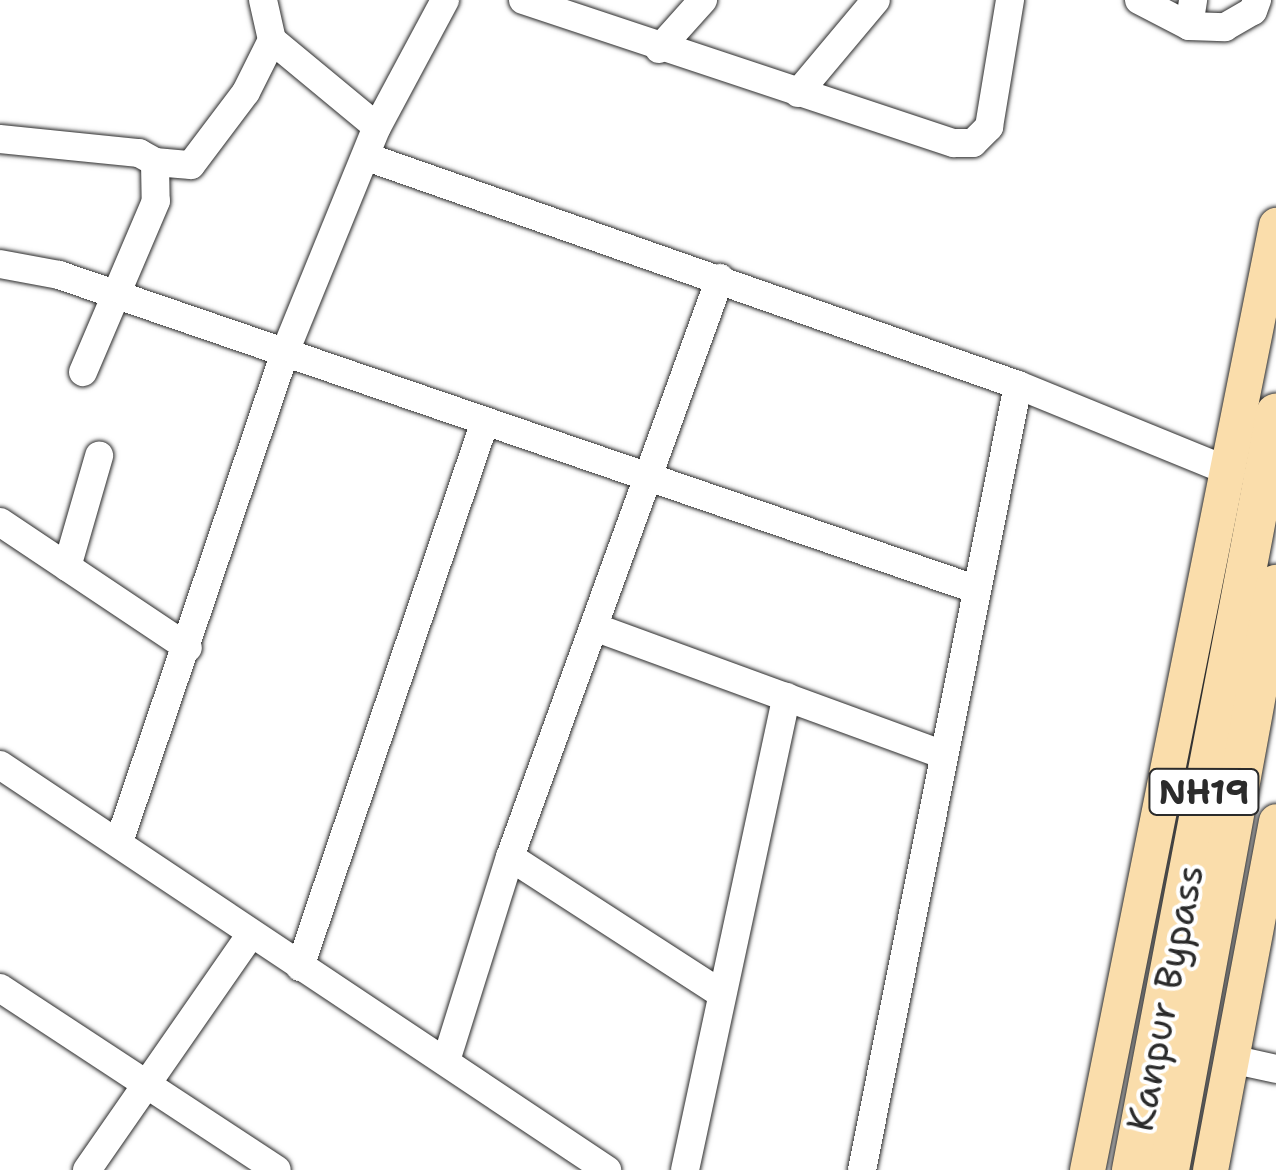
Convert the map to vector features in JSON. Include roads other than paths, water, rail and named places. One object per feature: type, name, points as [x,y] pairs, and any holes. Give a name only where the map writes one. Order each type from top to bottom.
[{"type":"highway","name":"Kanpur Bypass","points":[[1132,1170],[1276,414]]},
{"type":"highway","name":"Kanpur Bypass","points":[[1168,1170],[1276,585]]},
{"type":"main road","points":[[1087,1170],[1232,472],[1276,225]]},
{"type":"main road","points":[[1210,1170],[1276,821]]},
{"type":"street","points":[[262,0],[272,40],[378,127]]},
{"type":"street","points":[[119,842],[188,648],[285,352],[378,127],[445,0]]},
{"type":"street","points":[[523,0],[658,49],[954,143],[973,143],[989,128],[1010,0]]},
{"type":"street","points":[[658,49],[703,0]]},
{"type":"street","points":[[798,94],[876,0]]},
{"type":"street","points":[[1139,0],[1191,13],[1225,27],[1252,11],[1257,0]]},
{"type":"street","points":[[0,139],[139,153],[155,162],[191,165],[246,92],[272,40]]},
{"type":"street","points":[[367,157],[1018,385],[1232,472]]},
{"type":"street","points":[[82,372],[156,200],[155,162]]},
{"type":"street","points":[[0,264],[118,295],[975,590]]},
{"type":"street","points":[[446,1061],[510,857],[720,278]]},
{"type":"street","points":[[862,1170],[940,754],[1018,385]]},
{"type":"street","points":[[300,967],[484,420]]},
{"type":"street","points":[[67,567],[98,456]]},
{"type":"street","points":[[0,522],[188,648]]},
{"type":"street","points":[[594,626],[940,754]]},
{"type":"street","points":[[685,1170],[719,992],[786,697]]},
{"type":"street","points":[[0,765],[607,1170]]},
{"type":"street","points":[[510,857],[719,992]]},
{"type":"street","points":[[87,1170],[251,934]]},
{"type":"street","points":[[1,989],[277,1170]]},
{"type":"street","points":[[1231,1059],[1276,1069]]}]
